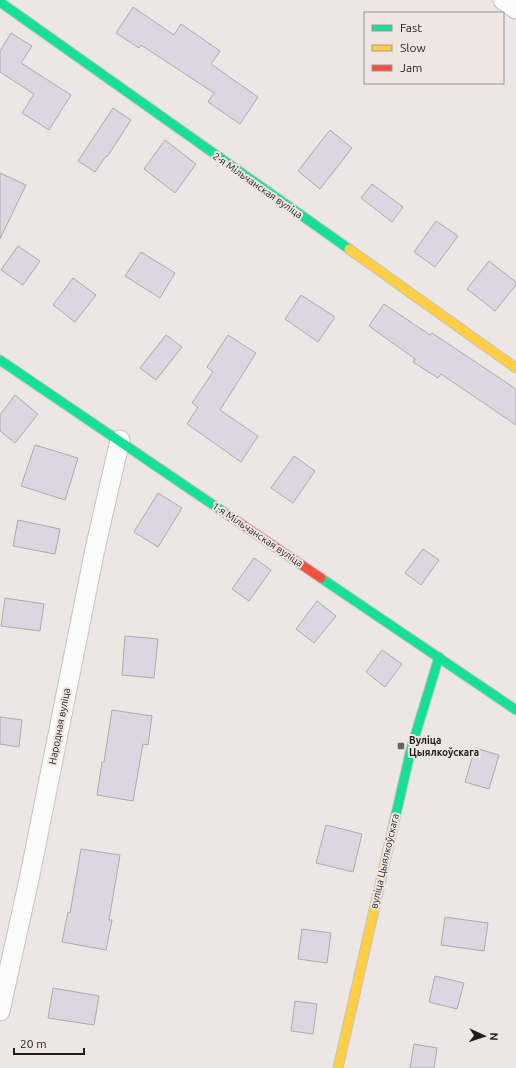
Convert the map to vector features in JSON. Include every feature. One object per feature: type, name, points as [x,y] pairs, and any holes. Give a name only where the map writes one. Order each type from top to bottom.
[{"type":"street","points":[[503,0],[516,9]]},
{"type":"street","name":"2-я Мільчанская вуліца","points":[[0,2],[516,368]]},
{"type":"street","name":"1-я Мільчанская вуліца","points":[[0,360],[516,710]]},
{"type":"street","name":"Народная вуліца","points":[[0,1011],[30,875],[95,549],[120,440]]},
{"type":"street","name":"вуліца Цыялкоўскага","points":[[338,1068],[411,749],[439,657]]},
{"type":"building","points":[[133,7],[174,35],[181,24],[220,51],[211,64],[258,97],[240,124],[208,102],[214,93],[141,45],[139,48],[116,33]]},
{"type":"building","points":[[11,33],[32,46],[21,63],[71,95],[49,130],[22,113],[34,94],[0,72],[0,51]]},
{"type":"building","points":[[113,108],[131,120],[107,157],[106,156],[95,172],[78,161]]},
{"type":"building","points":[[330,130],[352,148],[320,189],[298,171]]},
{"type":"building","points":[[165,140],[196,164],[175,193],[144,169]]},
{"type":"building","points":[[0,173],[26,185],[0,239]]},
{"type":"building","points":[[372,184],[403,207],[392,222],[361,198]]},
{"type":"building","points":[[436,221],[458,236],[435,267],[414,252]]},
{"type":"building","points":[[18,246],[40,261],[23,285],[1,270]]},
{"type":"building","points":[[141,252],[175,273],[160,298],[125,276]]},
{"type":"building","points":[[489,261],[516,282],[516,285],[495,311],[467,289]]},
{"type":"building","points":[[73,278],[96,295],[75,322],[53,305]]},
{"type":"building","points":[[301,295],[335,317],[318,342],[285,319]]},
{"type":"building","points":[[384,304],[430,335],[432,333],[516,389],[516,425],[441,374],[438,378],[413,362],[415,359],[369,326]]},
{"type":"building","points":[[166,335],[182,347],[156,380],[140,368]]},
{"type":"building","points":[[228,335],[256,353],[220,410],[258,436],[241,462],[187,424],[198,407],[192,403],[213,372],[207,367]]},
{"type":"building","points":[[15,395],[38,414],[15,443],[0,431],[0,415]]},
{"type":"building","points":[[35,445],[78,458],[65,500],[21,486]]},
{"type":"building","points":[[294,456],[315,471],[293,503],[271,488]]},
{"type":"building","points":[[158,493],[182,508],[158,547],[134,532]]},
{"type":"building","points":[[18,520],[60,529],[55,554],[13,546]]},
{"type":"building","points":[[423,549],[439,560],[421,585],[405,573]]},
{"type":"building","points":[[254,558],[271,570],[249,601],[232,589]]},
{"type":"building","points":[[5,598],[44,604],[40,631],[1,626]]},
{"type":"building","points":[[317,601],[336,616],[314,643],[296,629]]},
{"type":"building","points":[[125,636],[158,639],[154,678],[122,675]]},
{"type":"building","points":[[382,650],[402,664],[385,687],[366,672]]},
{"type":"building","points":[[112,710],[152,716],[148,745],[143,744],[133,801],[97,795]]},
{"type":"building","points":[[0,717],[22,720],[19,747],[0,744]]},
{"type":"building","points":[[475,748],[499,755],[489,789],[465,782]]},
{"type":"building","points":[[326,825],[362,834],[353,872],[316,863]]},
{"type":"building","points":[[81,849],[120,855],[109,920],[112,920],[106,950],[62,942],[68,912],[70,913]]},
{"type":"building","points":[[445,917],[488,923],[484,951],[441,945]]},
{"type":"building","points":[[302,929],[331,933],[327,963],[298,959]]},
{"type":"building","points":[[435,976],[464,983],[457,1009],[429,1002]]},
{"type":"building","points":[[53,988],[99,996],[94,1025],[48,1018]]},
{"type":"building","points":[[295,1001],[317,1004],[313,1034],[291,1031]]},
{"type":"building","points":[[414,1044],[437,1048],[434,1068],[410,1068]]},
{"type":"traffic: fast","points":[[0,2],[349,249]]},
{"type":"traffic: fast","points":[[0,360],[231,517]]},
{"type":"traffic: fast","points":[[321,578],[516,710]]},
{"type":"traffic: fast","points":[[393,827],[411,749],[439,657]]},
{"type":"traffic: slow","points":[[349,249],[516,368]]},
{"type":"traffic: slow","points":[[338,1068],[393,827]]},
{"type":"traffic: jam","points":[[231,517],[321,578]]},
{"type":"place","name":"Вуліца Цыялкоўскага","points":[[401,746]]}]
